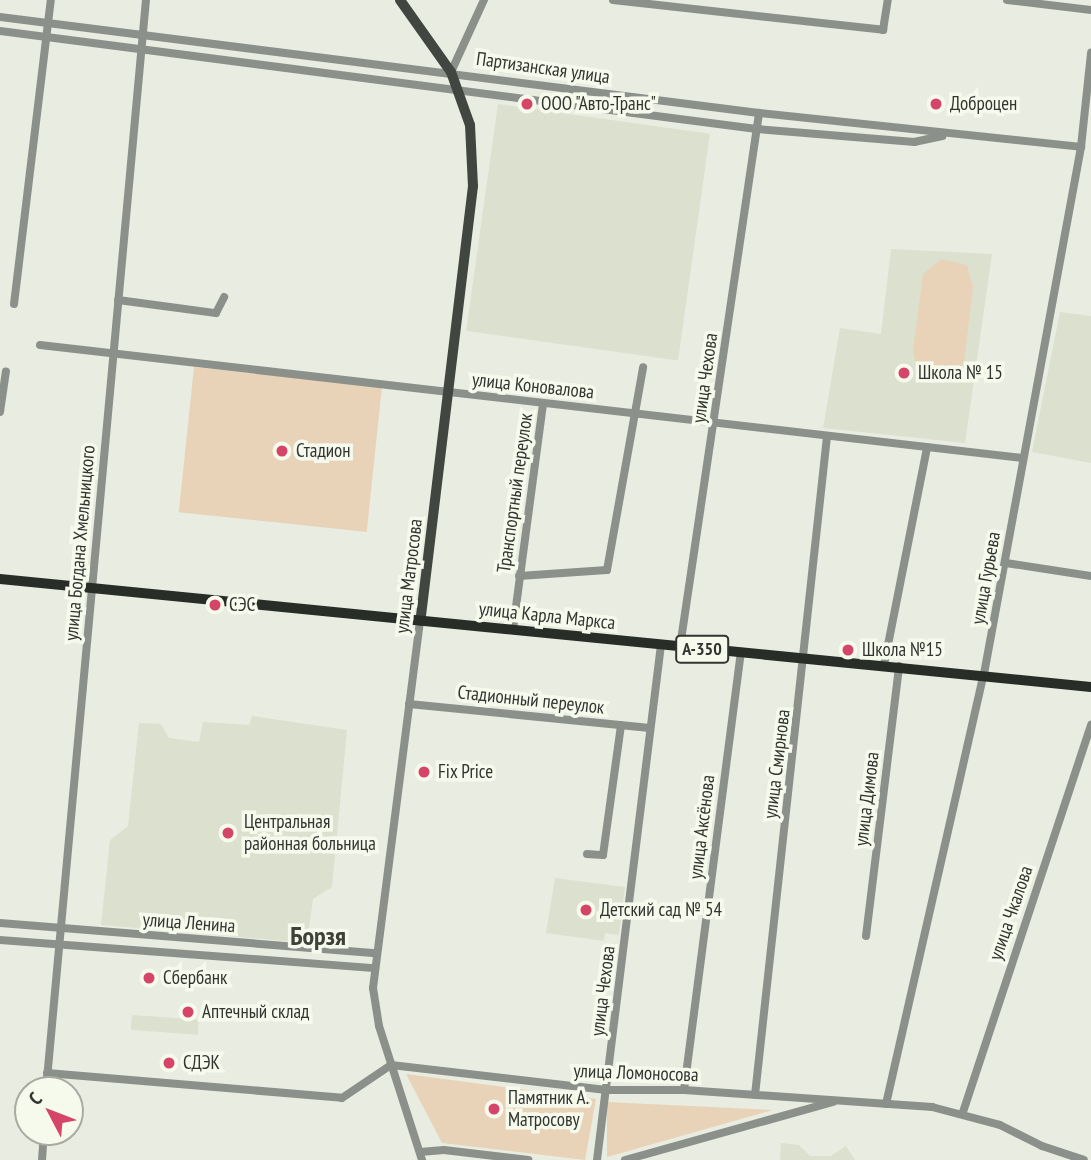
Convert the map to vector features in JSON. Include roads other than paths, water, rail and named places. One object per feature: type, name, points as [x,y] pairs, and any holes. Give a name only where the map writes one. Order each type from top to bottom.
[{"type":"highway","name":"улица Карла Маркса","points":[[0,579],[1091,686]]},
{"type":"main road","name":"улица Матросова","points":[[400,0],[451,72],[470,125],[474,186],[420,621]]},
{"type":"street","points":[[14,304],[51,0]]},
{"type":"street","name":"улица Богдана Хмельницкого","points":[[47,1076],[146,0]]},
{"type":"street","points":[[451,72],[484,0]]},
{"type":"street","points":[[613,0],[883,30],[888,0]]},
{"type":"street","points":[[1007,0],[1091,10]]},
{"type":"street","name":"Партизанская улица","points":[[0,17],[759,113],[1081,147]]},
{"type":"street","name":"Партизанская улица","points":[[0,31],[757,129],[914,142],[951,134]]},
{"type":"street","name":"улица Гурьева","points":[[886,1104],[984,674],[1006,563],[1081,147],[1091,53]]},
{"type":"street","name":"улица Чехова","points":[[680,647],[759,113]]},
{"type":"street","points":[[118,300],[216,313],[224,297]]},
{"type":"street","name":"улица Коновалова","points":[[40,345],[1023,458]]},
{"type":"street","points":[[519,576],[607,570],[643,367]]},
{"type":"street","points":[[0,412],[6,371]]},
{"type":"street","name":"Транспортный переулок","points":[[513,629],[543,403]]},
{"type":"street","name":"улица Смирнова","points":[[755,1095],[805,658],[827,436]]},
{"type":"street","points":[[884,665],[927,447]]},
{"type":"street","points":[[1006,563],[1091,576]]},
{"type":"street","name":"улица Матросова","points":[[420,621],[374,968],[376,1010],[421,1156]]},
{"type":"street","name":"улица Чехова","points":[[597,1160],[661,645]]},
{"type":"street","name":"улица Аксёнова","points":[[684,1090],[741,652]]},
{"type":"street","name":"улица Димова","points":[[866,936],[899,666]]},
{"type":"street","name":"Стадионный переулок","points":[[409,704],[650,729]]},
{"type":"street","name":"улица Чкалова","points":[[963,1112],[1091,725]]},
{"type":"street","points":[[587,854],[603,855],[621,726]]},
{"type":"street","name":"улица Ленина","points":[[0,923],[376,953]]},
{"type":"street","name":"улица Ленина","points":[[0,940],[374,968]]},
{"type":"street","points":[[47,1073],[342,1098],[391,1065]]},
{"type":"street","name":"улица Ломоносова","points":[[391,1065],[607,1090],[684,1090],[963,1112],[1084,1160]]},
{"type":"street","name":"улица Ломоносова","points":[[625,1160],[839,1101]]},
{"type":"street","points":[[421,1156],[444,1150],[528,1160]]},
{"type":"place","name":"ООО \"Авто-Транс\"","points":[[527,104]]},
{"type":"place","name":"Доброцен","points":[[936,104]]},
{"type":"place","name":"Школа № 15","points":[[904,373]]},
{"type":"place","name":"Стадион","points":[[282,451]]},
{"type":"place","name":"СЭС","points":[[215,605]]},
{"type":"place","name":"Школа №15","points":[[848,650]]},
{"type":"place","name":"Fix Price","points":[[424,772]]},
{"type":"place","name":"Центральная районная больница","points":[[228,833]]},
{"type":"place","name":"Детский сад № 54","points":[[586,910]]},
{"type":"place","name":"Сбербанк","points":[[149,978]]},
{"type":"place","name":"Аптечный склад","points":[[188,1012]]},
{"type":"place","name":"СДЭК","points":[[169,1063]]},
{"type":"place","name":"Памятник А. Матросову","points":[[494,1109]]},
{"type":"district","name":"Борзя","points":[[318,936]]}]
